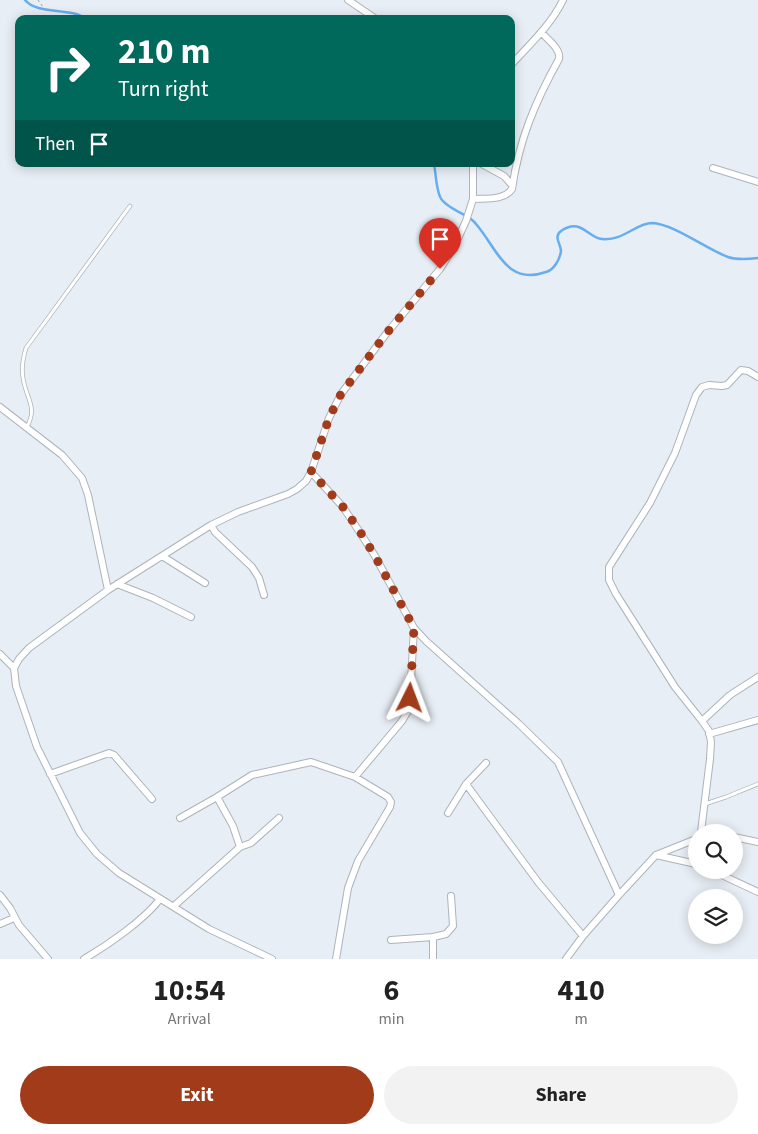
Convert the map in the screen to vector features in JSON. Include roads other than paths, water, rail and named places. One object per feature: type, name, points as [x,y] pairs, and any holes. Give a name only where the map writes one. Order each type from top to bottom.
[{"type":"street","points":[[348,0],[367,15]]},
{"type":"street","points":[[515,61],[558,12],[563,0]]},
{"type":"street","points":[[473,199],[500,197],[509,193],[526,125],[539,94],[559,60],[558,51],[541,32]]},
{"type":"street","points":[[272,959],[209,929],[119,873],[97,854],[80,833],[37,748],[16,686],[14,668],[19,659],[30,648],[117,584],[211,525],[238,512],[288,494],[301,485],[311,472],[329,418],[341,394],[386,334],[440,269],[454,247],[466,222],[473,199],[473,167]]},
{"type":"street","points":[[488,167],[504,176],[512,185]]},
{"type":"street","points":[[713,168],[758,182]]},
{"type":"street","points":[[702,824],[710,759],[711,742],[709,734],[702,721],[675,687],[616,594],[610,580],[609,567],[650,504],[675,453],[696,395],[702,387],[727,385],[741,370],[748,371],[758,377]]},
{"type":"street","points":[[0,407],[62,455],[82,478],[88,495],[108,590]]},
{"type":"street","points":[[311,472],[343,507],[359,530],[414,628],[426,641],[520,724],[558,762],[619,895]]},
{"type":"street","points":[[211,525],[215,532],[260,578],[264,595]]},
{"type":"street","points":[[162,556],[205,583]]},
{"type":"street","points":[[117,584],[153,598],[191,617]]},
{"type":"street","points":[[355,777],[402,721],[408,711],[414,628]]},
{"type":"street","points":[[0,654],[14,668]]},
{"type":"street","points":[[702,721],[730,695],[758,677]]},
{"type":"street","points":[[709,734],[758,720]]},
{"type":"street","points":[[50,774],[109,754],[114,755],[152,799]]},
{"type":"street","points":[[180,818],[252,775],[311,762],[355,777],[388,797],[391,802],[390,808],[358,861],[348,888],[336,959]]},
{"type":"street","points":[[448,813],[466,784],[486,763]]},
{"type":"street","points":[[466,784],[538,882],[583,936]]},
{"type":"street","points":[[217,797],[230,819],[240,847]]},
{"type":"street","points":[[174,906],[240,847],[251,843],[279,818]]},
{"type":"street","points":[[743,839],[758,842]]},
{"type":"street","points":[[566,959],[583,936],[656,855],[688,842]]},
{"type":"street","points":[[656,855],[688,862]]},
{"type":"street","points":[[731,879],[758,892]]},
{"type":"street","points":[[0,895],[10,908],[14,918],[48,959]]},
{"type":"street","points":[[391,940],[434,937],[446,934],[452,926],[451,896]]},
{"type":"street","points":[[84,959],[98,951],[151,910],[160,899]]},
{"type":"street","points":[[0,924],[14,918]]},
{"type":"street","points":[[433,959],[434,937]]},
{"type":"lane","points":[[26,427],[31,418],[32,410],[21,365],[26,348],[130,206]]},
{"type":"lane","points":[[704,804],[758,784]]},
{"type":"waterway","points":[[25,0],[37,8],[80,15]]},
{"type":"waterway","points":[[434,167],[437,188],[442,200],[472,220],[504,262],[521,274],[532,275],[552,269],[558,261],[561,251],[557,238],[559,233],[568,227],[574,226],[584,229],[597,238],[610,239],[646,224],[661,224],[728,257],[739,259],[758,258]]}]
